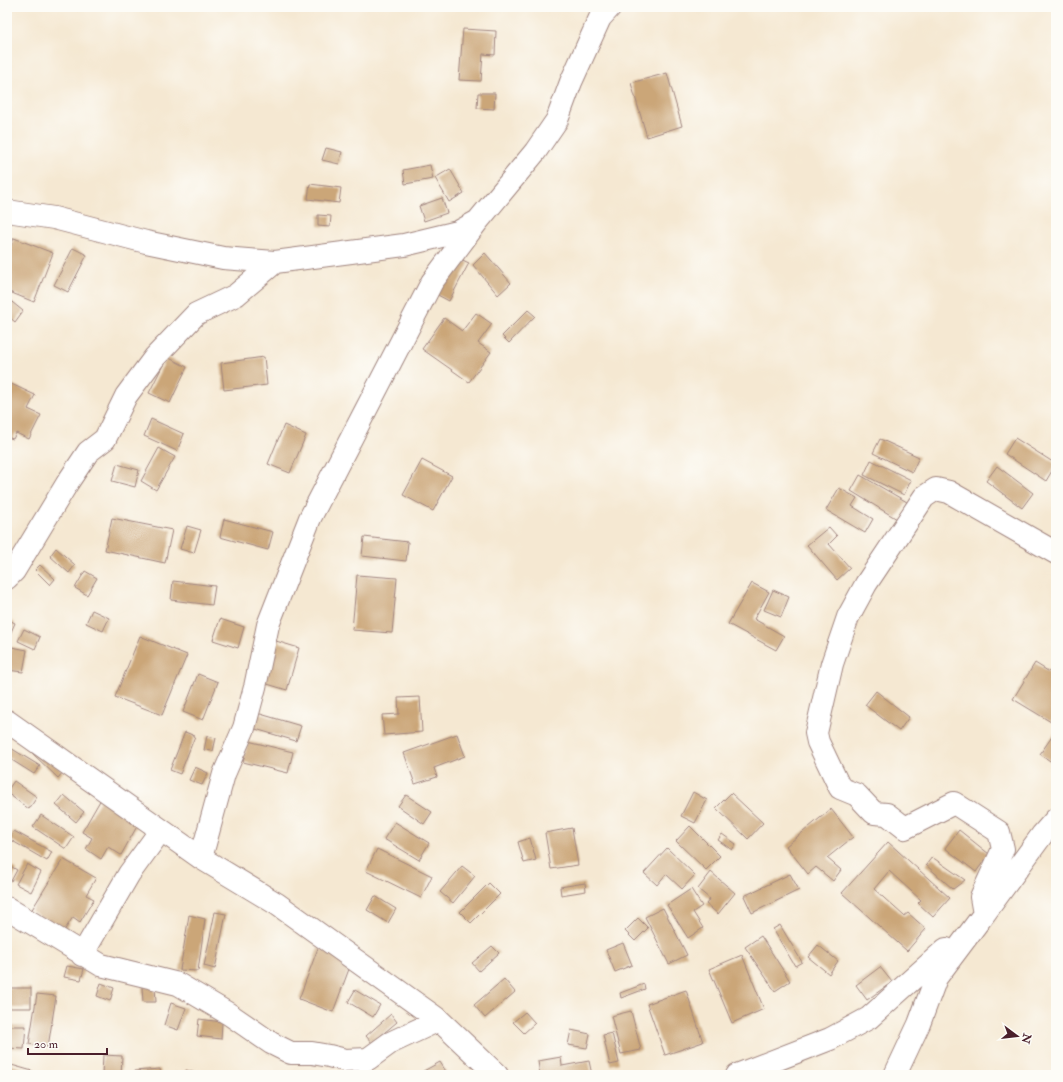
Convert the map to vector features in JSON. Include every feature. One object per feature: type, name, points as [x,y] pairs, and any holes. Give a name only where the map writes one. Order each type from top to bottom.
[{"type":"street","points":[[201,858],[224,774],[244,728],[255,687],[268,625],[310,518],[432,282],[477,222],[535,152],[557,120],[600,18],[610,7]]},
{"type":"street","points":[[7,211],[54,218],[146,242],[223,258],[275,262],[404,245],[458,232],[477,222]]},
{"type":"street","points":[[7,578],[14,572],[68,482],[88,452],[105,439],[126,396],[155,357],[196,314],[236,295],[275,262]]},
{"type":"street","points":[[984,914],[981,898],[1003,849],[999,832],[954,803],[905,828],[887,814],[874,812],[857,795],[840,788],[818,742],[816,733],[817,722],[832,664],[848,617],[866,584],[924,497],[936,489],[949,492],[1056,553]]},
{"type":"street","points":[[7,720],[201,858],[278,904],[439,1020],[497,1075]]},
{"type":"street","points":[[895,1075],[919,1024],[936,978],[1042,835],[1056,819]]},
{"type":"street","points":[[82,955],[129,874],[161,830]]},
{"type":"street","points":[[7,908],[82,955],[101,965],[178,984],[223,1010],[271,1043],[291,1053],[312,1053],[345,1060],[368,1059],[390,1043],[439,1020]]},
{"type":"street","points":[[737,1075],[830,1039],[869,1018],[984,914]]},
{"type":"building","points":[[463,29],[496,31],[495,55],[483,54],[481,81],[459,80]]},
{"type":"building","points":[[667,73],[682,126],[647,137],[631,83]]},
{"type":"building","points":[[478,93],[495,93],[494,109],[477,108]]},
{"type":"building","points":[[326,148],[342,152],[339,164],[322,160]]},
{"type":"building","points":[[430,165],[433,179],[405,184],[403,170]]},
{"type":"building","points":[[450,169],[464,193],[449,202],[435,178]]},
{"type":"building","points":[[310,184],[341,188],[339,203],[308,199]]},
{"type":"building","points":[[442,198],[447,213],[424,221],[419,206]]},
{"type":"building","points":[[318,215],[331,216],[330,227],[318,226]]},
{"type":"building","points":[[14,238],[53,253],[34,302],[7,291],[7,255]]},
{"type":"building","points":[[73,248],[87,255],[68,292],[54,285]]},
{"type":"building","points":[[485,253],[511,283],[498,295],[473,265]]},
{"type":"building","points":[[454,256],[469,263],[449,301],[434,293]]},
{"type":"building","points":[[7,298],[23,311],[15,322],[7,315]]},
{"type":"building","points":[[528,310],[535,316],[509,343],[502,336]]},
{"type":"building","points":[[476,313],[492,324],[478,343],[491,352],[469,382],[422,349],[444,318],[462,331]]},
{"type":"building","points":[[167,357],[187,367],[170,403],[149,393]]},
{"type":"building","points":[[264,357],[267,385],[224,390],[221,363]]},
{"type":"building","points":[[7,382],[35,395],[28,409],[41,415],[29,439],[16,433],[13,439],[7,437]]},
{"type":"building","points":[[151,419],[184,434],[177,451],[144,436]]},
{"type":"building","points":[[284,425],[306,435],[290,473],[268,464]]},
{"type":"building","points":[[1015,438],[1056,464],[1046,481],[1005,454]]},
{"type":"building","points":[[880,439],[919,457],[912,472],[873,453]]},
{"type":"building","points":[[159,448],[175,457],[156,490],[141,481]]},
{"type":"building","points":[[422,460],[452,476],[433,511],[403,495]]},
{"type":"building","points":[[871,460],[911,480],[904,495],[864,475]]},
{"type":"building","points":[[117,464],[139,470],[135,487],[112,481]]},
{"type":"building","points":[[997,466],[1033,493],[1022,508],[986,481]]},
{"type":"building","points":[[860,475],[907,502],[897,519],[851,491]]},
{"type":"building","points":[[839,488],[857,498],[852,506],[873,519],[865,533],[826,510]]},
{"type":"building","points":[[112,518],[172,530],[165,563],[105,550]]},
{"type":"building","points":[[224,519],[273,532],[268,550],[220,537]]},
{"type":"building","points":[[187,526],[201,530],[194,553],[180,549]]},
{"type":"building","points":[[829,527],[837,536],[829,544],[850,568],[837,580],[807,545]]},
{"type":"building","points":[[364,537],[408,542],[406,561],[362,556]]},
{"type":"building","points":[[56,548],[75,565],[69,573],[50,556]]},
{"type":"building","points":[[40,565],[55,579],[50,585],[35,570]]},
{"type":"building","points":[[85,571],[97,578],[87,595],[75,588]]},
{"type":"building","points":[[357,575],[397,578],[392,633],[352,630]]},
{"type":"building","points":[[173,581],[215,586],[212,605],[171,600]]},
{"type":"building","points":[[752,583],[769,592],[754,619],[784,636],[776,650],[728,624]]},
{"type":"building","points":[[773,590],[789,597],[781,617],[764,610]]},
{"type":"building","points":[[92,610],[109,618],[103,631],[86,623]]},
{"type":"building","points":[[7,619],[15,623],[7,641]]},
{"type":"building","points":[[220,619],[244,627],[238,648],[213,640]]},
{"type":"building","points":[[24,629],[40,637],[35,649],[18,641]]},
{"type":"building","points":[[140,636],[187,655],[162,715],[115,697]]},
{"type":"building","points":[[276,641],[299,648],[287,690],[264,683]]},
{"type":"building","points":[[12,647],[27,650],[23,672],[7,670]]},
{"type":"building","points":[[1035,663],[1056,676],[1056,714],[1051,722],[1013,699]]},
{"type":"building","points":[[198,674],[218,682],[203,720],[183,712]]},
{"type":"building","points":[[876,691],[909,717],[899,731],[865,705]]},
{"type":"building","points":[[420,697],[422,732],[384,735],[382,715],[399,714],[398,698]]},
{"type":"building","points":[[257,713],[301,726],[296,741],[252,728]]},
{"type":"building","points":[[1056,731],[1056,765],[1040,754]]},
{"type":"building","points":[[185,732],[195,736],[180,774],[170,770]]},
{"type":"building","points":[[457,734],[465,756],[434,768],[437,777],[415,784],[404,753]]},
{"type":"building","points":[[207,736],[216,738],[213,751],[204,750]]},
{"type":"building","points":[[248,741],[293,752],[288,773],[243,762]]},
{"type":"building","points":[[9,747],[40,766],[34,774],[7,757],[7,750]]},
{"type":"building","points":[[36,747],[63,772],[58,778],[31,752]]},
{"type":"building","points":[[195,767],[208,773],[202,785],[189,780]]},
{"type":"building","points":[[14,781],[37,797],[29,809],[7,793]]},
{"type":"building","points":[[693,792],[707,800],[695,823],[681,816]]},
{"type":"building","points":[[731,793],[763,823],[748,839],[716,808]]},
{"type":"building","points":[[64,795],[84,812],[76,822],[56,805]]},
{"type":"building","points":[[406,795],[432,812],[424,824],[398,806]]},
{"type":"building","points":[[101,799],[140,821],[121,855],[108,847],[101,859],[86,849],[92,838],[82,832]]},
{"type":"building","points":[[831,809],[853,837],[827,858],[841,870],[833,881],[816,867],[808,874],[786,846]]},
{"type":"building","points":[[41,815],[74,837],[66,849],[33,827]]},
{"type":"building","points":[[395,822],[429,843],[419,860],[384,839]]},
{"type":"building","points":[[690,826],[720,856],[706,870],[676,841]]},
{"type":"building","points":[[572,828],[578,865],[551,869],[545,833]]},
{"type":"building","points":[[959,830],[989,854],[976,872],[945,848]]},
{"type":"building","points":[[14,831],[52,852],[47,861],[9,839]]},
{"type":"building","points":[[722,834],[736,844],[732,850],[718,840]]},
{"type":"building","points":[[530,838],[536,860],[524,863],[518,842]]},
{"type":"building","points":[[888,842],[950,898],[933,917],[918,903],[921,900],[889,871],[874,889],[904,916],[908,913],[926,929],[907,951],[842,893]]},
{"type":"building","points":[[667,848],[695,875],[682,889],[666,874],[657,885],[644,873]]},
{"type":"building","points":[[377,849],[432,876],[421,898],[366,871]]},
{"type":"building","points":[[932,857],[965,880],[953,889],[926,865]]},
{"type":"building","points":[[63,859],[96,878],[86,895],[94,899],[80,922],[73,917],[64,931],[31,911]]},
{"type":"building","points":[[7,864],[17,870],[11,881],[7,879]]},
{"type":"building","points":[[27,864],[41,872],[31,892],[16,884]]},
{"type":"building","points":[[462,866],[475,876],[453,903],[440,892]]},
{"type":"building","points":[[711,872],[735,893],[718,914],[706,904],[710,899],[698,889]]},
{"type":"building","points":[[790,874],[799,890],[752,913],[744,896]]},
{"type":"building","points":[[489,883],[500,894],[471,923],[460,912]]},
{"type":"building","points":[[585,883],[586,891],[561,895],[560,887]]},
{"type":"building","points":[[691,889],[702,906],[693,912],[703,928],[688,938],[667,905]]},
{"type":"building","points":[[375,896],[396,909],[388,923],[367,910]]},
{"type":"building","points":[[663,908],[687,955],[669,964],[645,917]]},
{"type":"building","points":[[215,912],[226,914],[215,969],[204,966]]},
{"type":"building","points":[[189,915],[205,919],[198,971],[180,970]]},
{"type":"building","points":[[638,918],[648,928],[635,941],[625,931]]},
{"type":"building","points":[[780,925],[802,962],[795,966],[773,929]]},
{"type":"building","points":[[761,936],[790,981],[775,991],[745,947]]},
{"type":"building","points":[[623,943],[632,965],[615,972],[606,950]]},
{"type":"building","points":[[818,945],[838,961],[829,974],[808,957]]},
{"type":"building","points":[[492,946],[499,953],[479,971],[472,963]]},
{"type":"building","points":[[318,948],[352,961],[333,1012],[299,999]]},
{"type":"building","points":[[742,955],[764,1009],[732,1023],[709,969]]},
{"type":"building","points":[[67,966],[84,969],[81,980],[64,977]]},
{"type":"building","points":[[880,967],[892,982],[867,1000],[856,985]]},
{"type":"building","points":[[504,979],[515,992],[485,1018],[474,1005]]},
{"type":"building","points":[[101,983],[114,988],[110,1001],[97,996]]},
{"type":"building","points":[[644,984],[645,989],[621,998],[620,993]]},
{"type":"building","points":[[142,987],[155,987],[156,1002],[143,1002]]},
{"type":"building","points":[[7,988],[31,988],[31,1008],[7,1008]]},
{"type":"building","points":[[355,990],[380,1005],[373,1017],[348,1002]]},
{"type":"building","points":[[686,990],[703,1042],[665,1055],[647,1004]]},
{"type":"building","points":[[37,994],[56,996],[48,1047],[29,1044]]},
{"type":"building","points":[[171,1003],[186,1008],[178,1030],[164,1025]]},
{"type":"building","points":[[631,1011],[641,1050],[621,1054],[611,1016]]},
{"type":"building","points":[[525,1012],[535,1023],[524,1033],[513,1022]]},
{"type":"building","points":[[391,1014],[397,1022],[372,1043],[366,1036]]},
{"type":"building","points":[[199,1019],[222,1022],[221,1039],[197,1036]]},
{"type":"building","points":[[7,1026],[26,1026],[24,1049],[7,1048]]},
{"type":"building","points":[[571,1030],[590,1034],[587,1048],[568,1045]]},
{"type":"building","points":[[612,1033],[619,1063],[610,1065],[603,1035]]},
{"type":"building","points":[[103,1055],[122,1056],[121,1075],[102,1075]]},
{"type":"building","points":[[561,1057],[562,1066],[589,1061],[592,1075],[540,1075],[538,1061]]},
{"type":"building","points":[[440,1062],[447,1073],[443,1075],[421,1075],[420,1073]]},
{"type":"building","points":[[8,1064],[46,1075],[7,1075]]},
{"type":"building","points":[[160,1069],[161,1075],[135,1075],[135,1071]]},
{"type":"building","points":[[186,1070],[202,1075],[185,1075]]}]
